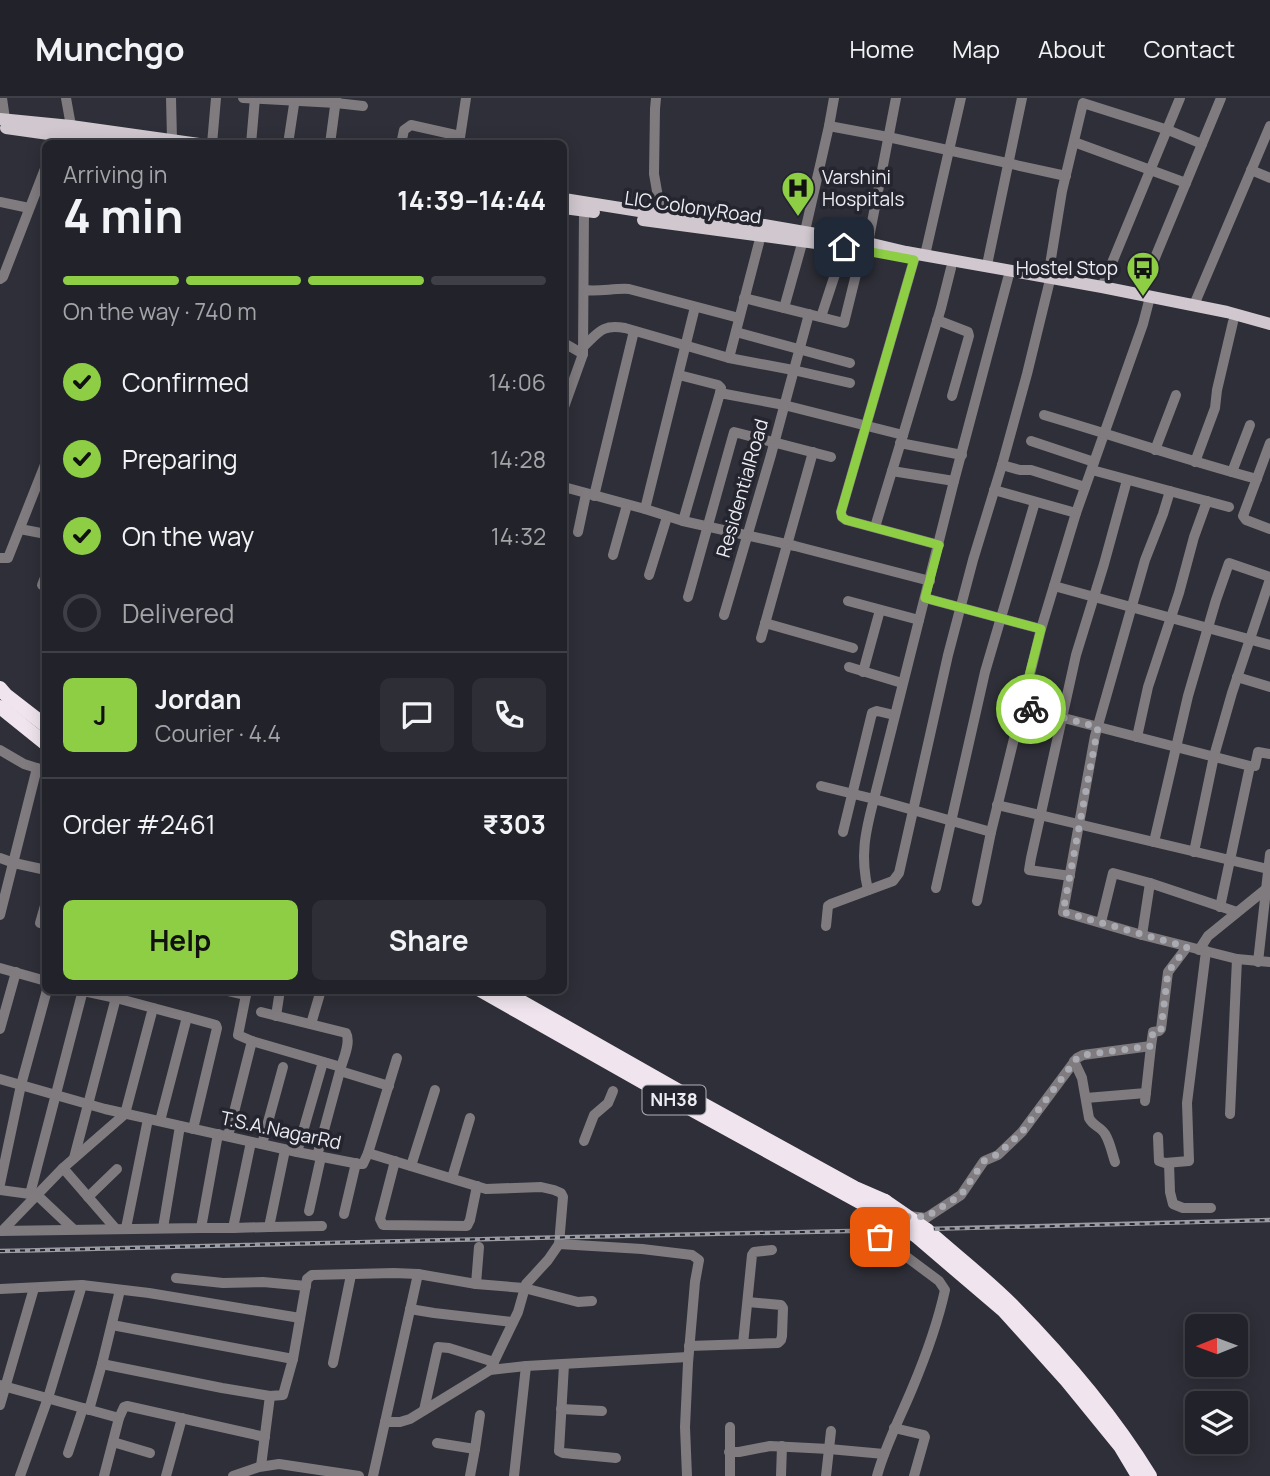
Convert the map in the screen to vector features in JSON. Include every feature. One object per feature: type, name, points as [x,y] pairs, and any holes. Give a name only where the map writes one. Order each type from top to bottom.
[{"type":"highway","points":[[0,688],[42,723]]},
{"type":"highway","points":[[0,707],[42,741]]},
{"type":"highway","name":"NH38","points":[[487,994],[676,1101],[921,1233],[1010,1304],[1074,1374],[1128,1440],[1150,1476]]},
{"type":"highway","name":"NH38","points":[[508,994],[820,1169],[885,1201],[1003,1311],[1067,1381],[1120,1446],[1138,1476]]},
{"type":"main road","points":[[2,122],[71,126],[170,140]]},
{"type":"main road","points":[[2,122],[56,139]]},
{"type":"main road","name":"LIC ColonyRoad","points":[[567,200],[761,235],[803,236],[865,246],[1146,298]]},
{"type":"main road","name":"LIC ColonyRoad","points":[[567,208],[764,225],[844,247],[865,246]]},
{"type":"main road","name":"LIC ColonyRoad","points":[[920,257],[951,268],[992,269],[1008,278],[1102,286],[1233,322],[1267,324]]},
{"type":"main road","points":[[1146,298],[1194,305],[1267,324]]},
{"type":"street","points":[[2,98],[2,122]]},
{"type":"street","points":[[66,98],[71,126]]},
{"type":"street","points":[[171,98],[177,140]]},
{"type":"street","points":[[212,140],[216,98]]},
{"type":"street","points":[[243,98],[336,101],[363,106]]},
{"type":"street","points":[[402,140],[404,130],[411,125],[460,140],[467,98]]},
{"type":"street","points":[[656,98],[654,174],[661,218]]},
{"type":"street","points":[[784,308],[834,98]]},
{"type":"street","points":[[744,298],[844,323],[865,246],[896,98]]},
{"type":"street","points":[[939,545],[846,520],[841,512],[865,426],[920,257],[961,98]]},
{"type":"street","points":[[992,269],[1008,163],[1022,98]]},
{"type":"street","points":[[1102,286],[1180,98]]},
{"type":"street","points":[[977,901],[1021,707],[1076,513],[1143,324],[1146,298],[1186,183],[1221,98]]},
{"type":"street","points":[[251,140],[255,99]]},
{"type":"street","points":[[289,140],[294,99]]},
{"type":"street","points":[[826,926],[831,904],[893,881],[899,873],[960,608],[1027,374],[1048,281],[1066,176],[1084,100],[1202,144]]},
{"type":"street","points":[[331,140],[336,101]]},
{"type":"street","points":[[829,126],[1066,176]]},
{"type":"street","points":[[1194,305],[1270,126]]},
{"type":"street","points":[[1074,142],[1186,183]]},
{"type":"street","points":[[1251,170],[1270,178]]},
{"type":"street","points":[[0,279],[42,176]]},
{"type":"street","points":[[0,202],[29,208]]},
{"type":"street","points":[[567,398],[583,350],[584,211]]},
{"type":"street","points":[[729,358],[761,235]]},
{"type":"street","points":[[821,317],[844,247]]},
{"type":"street","points":[[875,527],[951,268]]},
{"type":"street","points":[[868,890],[863,845],[866,826],[1008,278]]},
{"type":"street","points":[[584,290],[629,289],[739,318]]},
{"type":"street","points":[[645,509],[695,307]]},
{"type":"street","name":"ResidentialRoad","points":[[724,615],[809,314]]},
{"type":"street","points":[[937,320],[968,332],[969,336],[952,396]]},
{"type":"street","points":[[1195,462],[1215,408],[1233,322]]},
{"type":"street","points":[[583,350],[604,328],[614,326],[729,358],[850,383]]},
{"type":"street","points":[[578,532],[634,331]]},
{"type":"street","points":[[736,332],[850,363]]},
{"type":"street","points":[[567,344],[583,350]]},
{"type":"street","points":[[679,375],[721,388],[683,521]]},
{"type":"street","points":[[720,393],[783,405],[865,426],[961,455]]},
{"type":"street","points":[[1155,450],[1176,395]]},
{"type":"street","points":[[1044,415],[1257,479]]},
{"type":"street","points":[[1232,472],[1250,425]]},
{"type":"street","points":[[688,597],[734,432],[831,457]]},
{"type":"street","points":[[1031,441],[1127,480],[1229,507]]},
{"type":"street","points":[[1270,443],[1243,516],[1246,520],[1270,530]]},
{"type":"street","points":[[761,638],[813,453]]},
{"type":"street","points":[[1002,465],[1031,470],[1085,487]]},
{"type":"street","points":[[0,558],[8,558],[42,471]]},
{"type":"street","points":[[892,471],[954,481]]},
{"type":"street","points":[[1070,876],[1030,870],[1076,655],[1127,480]]},
{"type":"street","points":[[567,488],[667,517],[930,581]]},
{"type":"street","points":[[994,490],[1076,513]]},
{"type":"street","points":[[1170,491],[1145,559],[1098,727],[1063,912],[1237,960],[1270,962]]},
{"type":"street","points":[[1137,737],[1148,687],[1207,501]]},
{"type":"street","points":[[936,888],[985,672],[1035,502]]},
{"type":"street","points":[[613,555],[627,505]]},
{"type":"street","points":[[649,575],[667,517]]},
{"type":"street","points":[[20,529],[42,533]]},
{"type":"street","points":[[1154,842],[1188,696],[1229,563],[1270,578],[1214,757],[1194,852]]},
{"type":"street","points":[[1055,586],[1270,645]]},
{"type":"street","points":[[925,598],[1041,629]]},
{"type":"street","points":[[848,601],[919,620]]},
{"type":"street","points":[[863,671],[880,610]]},
{"type":"street","points":[[765,623],[853,648]]},
{"type":"street","points":[[849,667],[902,683]]},
{"type":"street","points":[[1237,677],[1270,687]]},
{"type":"street","points":[[1021,707],[1251,766]]},
{"type":"street","points":[[843,832],[872,713],[877,711],[894,715]]},
{"type":"street","points":[[0,750],[41,770],[0,915]]},
{"type":"street","points":[[1220,907],[1251,766],[1255,765],[1258,752],[1270,754]]},
{"type":"street","points":[[821,786],[991,832]]},
{"type":"street","points":[[997,805],[1268,869]]},
{"type":"street","points":[[1258,962],[1270,854]]},
{"type":"street","points":[[0,859],[42,869]]},
{"type":"street","points":[[1101,922],[1113,873],[1237,912]]},
{"type":"street","points":[[1142,935],[1150,883]]},
{"type":"street","points":[[1158,1137],[1158,1161],[1161,1163],[1186,1162],[1190,1158],[1187,1103],[1202,950],[1209,936],[1266,890]]},
{"type":"street","points":[[40,923],[42,916]]},
{"type":"street","points":[[1086,1098],[1145,1097],[1153,1031],[1161,1029],[1168,972],[1187,947]]},
{"type":"street","points":[[1230,1114],[1237,960]]},
{"type":"street","points":[[0,968],[42,980]]},
{"type":"street","points":[[0,1029],[16,972]]},
{"type":"street","points":[[0,1184],[21,1085],[46,994]]},
{"type":"street","points":[[34,1194],[80,994]]},
{"type":"street","points":[[74,1159],[117,994],[153,1008],[216,1025],[193,1129]]},
{"type":"street","points":[[246,994],[238,1035],[389,1086]]},
{"type":"street","points":[[276,1016],[279,994]]},
{"type":"street","points":[[311,1024],[320,994]]},
{"type":"street","points":[[1,1231],[34,1194],[125,1114],[153,1008]]},
{"type":"street","points":[[261,1012],[346,1032],[348,1036],[319,1156],[309,1211]]},
{"type":"street","points":[[160,1121],[187,1017]]},
{"type":"street","points":[[201,1228],[223,1135],[252,1041]]},
{"type":"street","points":[[877,1476],[894,1428],[914,1386],[945,1290],[939,1281],[880,1237],[880,1231],[884,1225],[911,1215],[926,1217],[961,1195],[984,1161],[998,1154],[1022,1132],[1074,1061],[1083,1055],[1151,1046]]},
{"type":"street","points":[[368,1153],[397,1058]]},
{"type":"street","points":[[1074,1061],[1082,1077],[1089,1118],[1104,1132],[1115,1162]]},
{"type":"street","points":[[297,1152],[323,1062]]},
{"type":"street","points":[[233,1228],[257,1143],[283,1067]]},
{"type":"street","name":"T.S.A.NagarRd","points":[[0,1079],[88,1105],[285,1150],[363,1164],[368,1153],[485,1189],[541,1187],[561,1193],[563,1197],[559,1244]]},
{"type":"street","points":[[411,1166],[435,1090]]},
{"type":"street","points":[[584,1141],[594,1115],[608,1102],[613,1091]]},
{"type":"street","points":[[452,1178],[470,1118]]},
{"type":"street","points":[[127,1228],[148,1119]]},
{"type":"street","points":[[163,1228],[180,1126]]},
{"type":"street","points":[[371,1142],[379,1157]]},
{"type":"street","points":[[269,1227],[285,1150]]},
{"type":"street","points":[[395,1161],[380,1219],[383,1225],[467,1226],[477,1186]]},
{"type":"street","points":[[344,1214],[356,1163]]},
{"type":"street","points":[[1169,1163],[1173,1204],[1183,1208],[1211,1208]]},
{"type":"street","points":[[63,1168],[115,1228]]},
{"type":"street","points":[[88,1197],[117,1169]]},
{"type":"street","points":[[0,1190],[34,1194],[72,1229]]},
{"type":"street","points":[[1,1231],[321,1226]]},
{"type":"street","points":[[385,1422],[404,1421],[492,1366],[518,1312],[526,1283],[559,1244],[692,1255],[699,1260],[699,1265],[689,1352],[685,1427],[687,1476]]},
{"type":"street","points":[[477,1284],[479,1247]]},
{"type":"street","points":[[743,1344],[752,1255],[754,1252],[772,1250]]},
{"type":"street","points":[[103,1364],[222,1388],[283,1395],[293,1359],[306,1286],[312,1275],[418,1274],[477,1284],[524,1288],[578,1302],[592,1301]]},
{"type":"street","points":[[373,1476],[418,1274]]},
{"type":"street","points":[[333,1363],[351,1275]]},
{"type":"street","points":[[176,1278],[223,1283],[264,1282],[306,1286]]},
{"type":"street","points":[[0,1289],[82,1285],[300,1318]]},
{"type":"street","points":[[20,1476],[48,1398],[82,1285]]},
{"type":"street","points":[[0,1405],[3,1386],[34,1288]]},
{"type":"street","points":[[68,1453],[103,1364],[120,1290]]},
{"type":"street","points":[[424,1410],[438,1347],[449,1348],[492,1366],[526,1366],[689,1352],[743,1344],[778,1343],[782,1336],[781,1305],[748,1302]]},
{"type":"street","points":[[411,1309],[433,1314],[513,1321]]},
{"type":"street","points":[[112,1325],[293,1359]]},
{"type":"street","points":[[564,1364],[559,1451],[616,1458]]},
{"type":"street","points":[[514,1476],[526,1366]]},
{"type":"street","points":[[3,1386],[119,1418]]},
{"type":"street","points":[[266,1469],[265,1437],[270,1395]]},
{"type":"street","points":[[104,1476],[119,1418],[127,1406],[265,1437]]},
{"type":"street","points":[[561,1409],[602,1411]]},
{"type":"street","points":[[470,1476],[480,1415]]},
{"type":"street","points":[[166,1476],[182,1418]]},
{"type":"street","points":[[730,1427],[730,1476]]},
{"type":"street","points":[[894,1428],[925,1437],[914,1476]]},
{"type":"street","points":[[826,1476],[831,1431]]},
{"type":"street","points":[[113,1442],[150,1453]]},
{"type":"street","points":[[437,1443],[475,1449]]},
{"type":"street","points":[[729,1452],[782,1446],[884,1454]]},
{"type":"street","points":[[781,1476],[782,1446]]},
{"type":"street","points":[[233,1476],[279,1464],[305,1472],[359,1476]]},
{"type":"railway","points":[[0,1251],[1270,1220]]},
{"type":"way so far","points":[[880,1237],[884,1225],[911,1215],[926,1217],[961,1195],[984,1161],[998,1154],[1022,1132],[1077,1058],[1151,1046],[1153,1031],[1161,1030],[1168,972],[1187,947],[1063,912],[1098,727],[1031,709]]},
{"type":"place","name":"Varshini Hospitals","points":[[798,218]]},
{"type":"place","name":"Hostel Stop","points":[[1143,298]]},
{"type":"route","points":[[844,247],[914,260],[862,435],[841,512],[842,517],[939,545],[925,598],[1041,629],[1021,707],[1031,709]]}]
